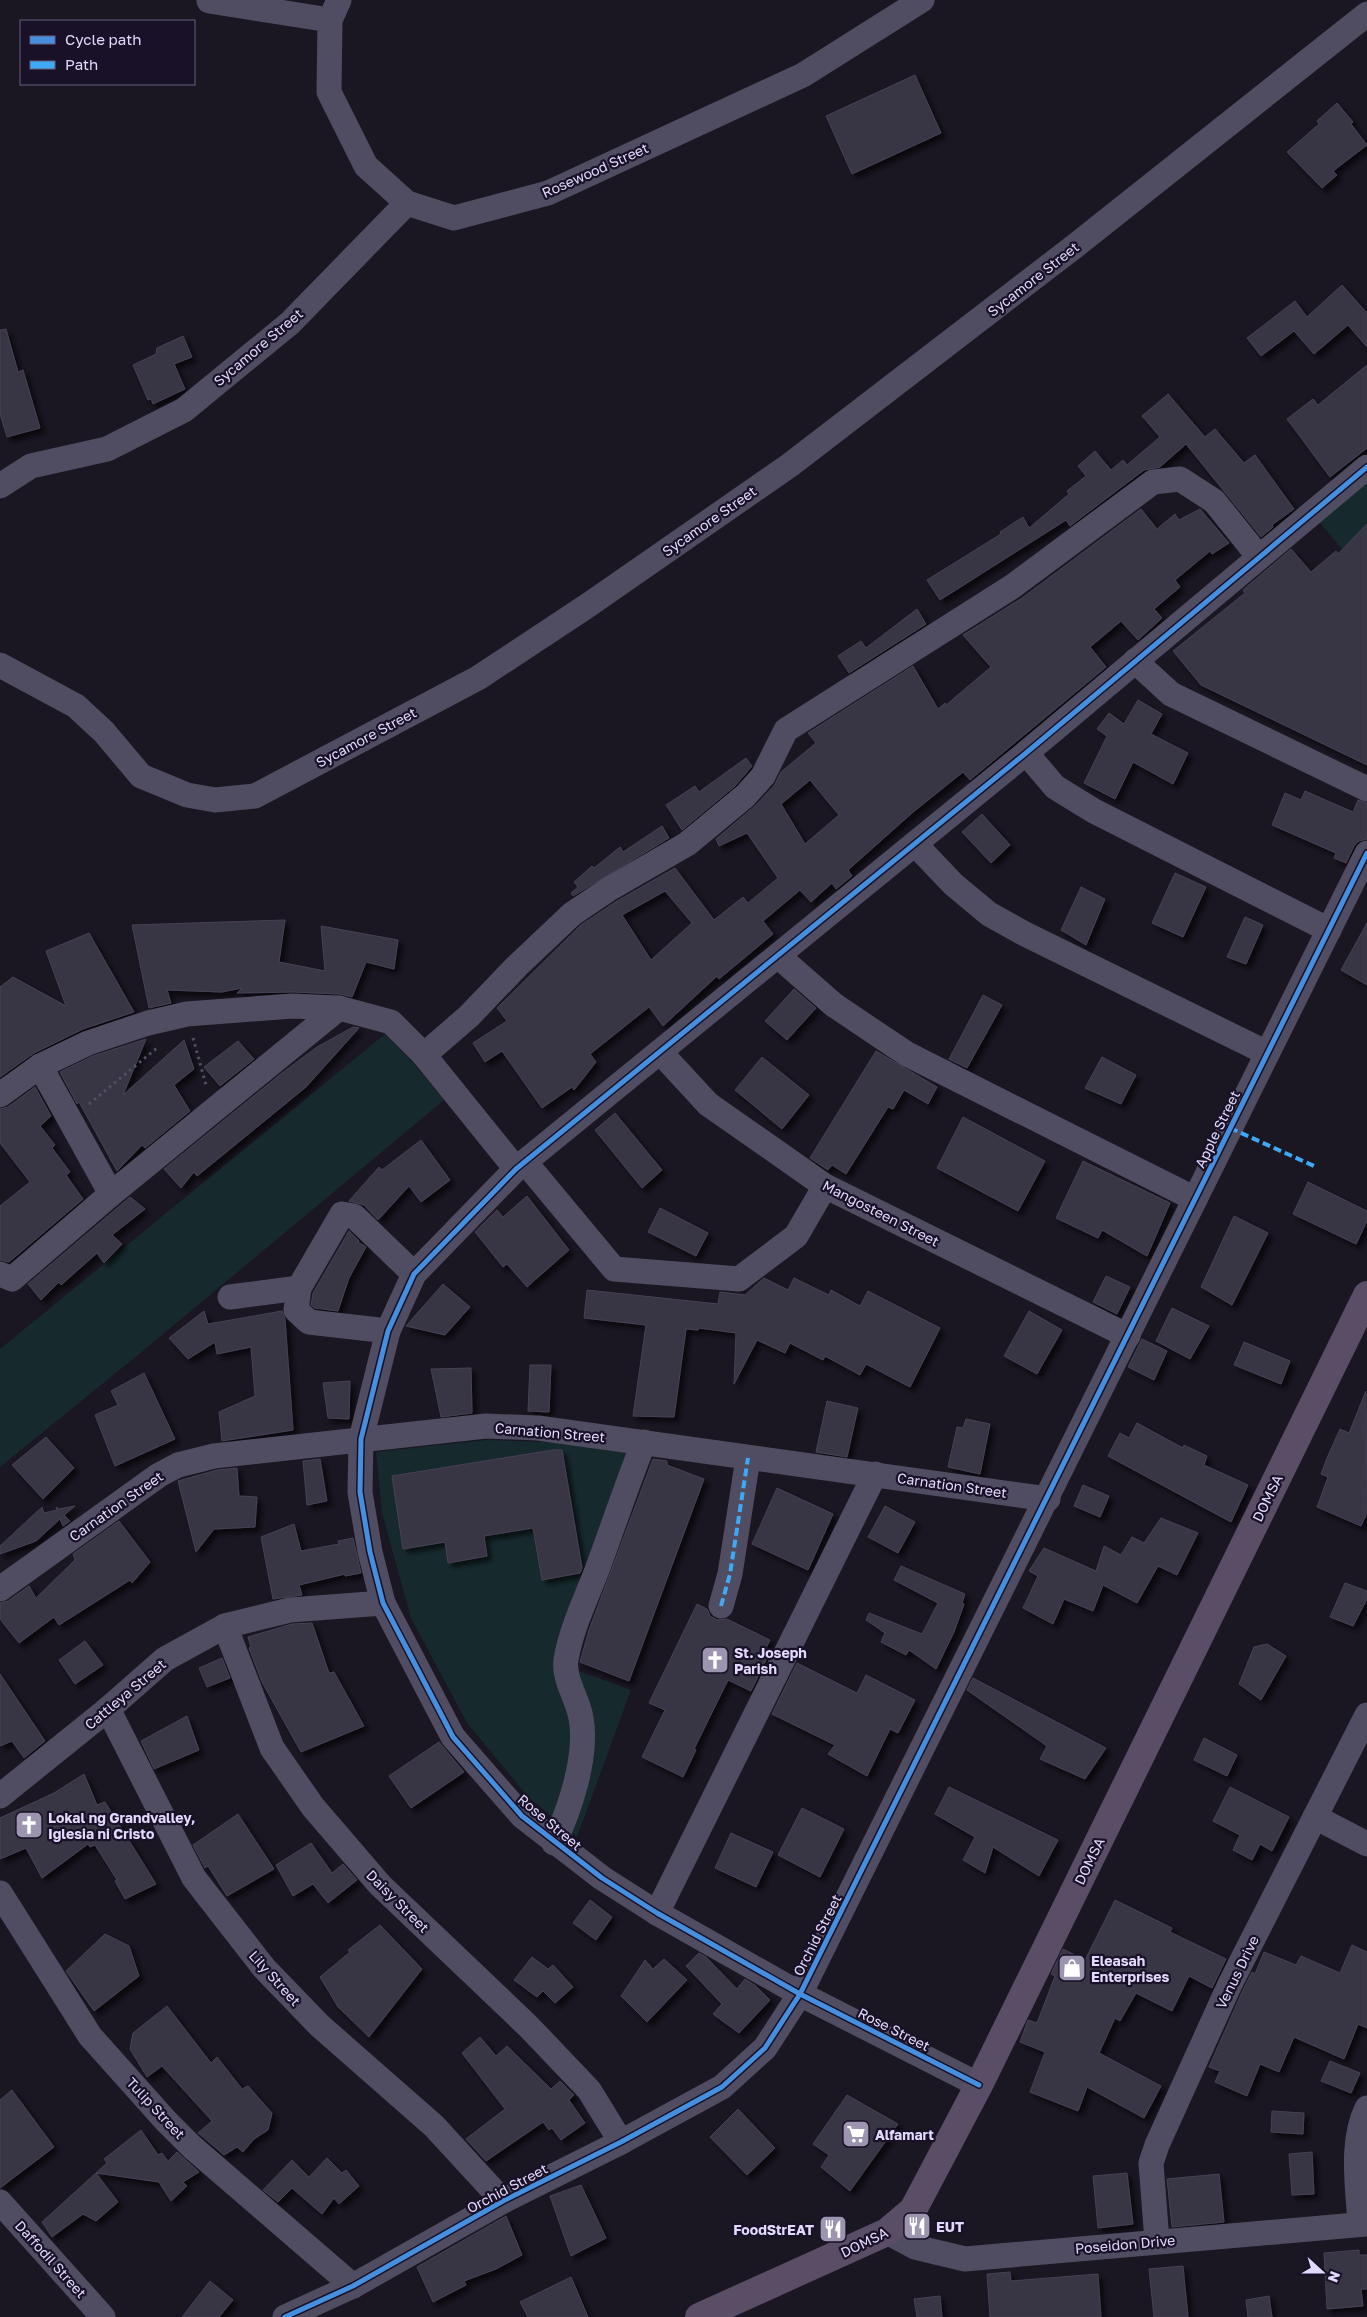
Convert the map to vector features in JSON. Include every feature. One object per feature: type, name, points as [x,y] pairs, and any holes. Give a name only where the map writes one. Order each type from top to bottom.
[{"type":"main road","name":"DOMSA","points":[[699,2317],[888,2232],[913,2210],[979,2085],[1367,1295]]},
{"type":"street","name":"Rosewood Street","points":[[335,10],[329,92],[366,166],[407,203],[454,218],[548,193],[803,75],[922,0]]},
{"type":"street","points":[[209,1],[335,10]]},
{"type":"street","name":"Sycamore Street","points":[[0,664],[76,706],[104,732],[141,776],[187,795],[214,800],[255,796],[478,678],[587,606],[790,465],[1076,246],[1367,14]]},
{"type":"street","name":"Sycamore Street","points":[[0,486],[31,466],[107,449],[184,410],[290,323],[407,203]]},
{"type":"street","name":"Rose Street","points":[[979,2085],[800,1994],[657,1913],[602,1878],[554,1843],[522,1816],[453,1737],[383,1603],[370,1552],[360,1492],[361,1439],[385,1342],[414,1274],[521,1166],[1026,753],[1367,467]]},
{"type":"street","points":[[424,1055],[468,1016],[572,914],[609,889],[687,844],[745,796],[763,776],[786,730],[1013,586],[1153,482],[1180,479],[1214,501],[1260,557]]},
{"type":"street","points":[[1135,661],[1154,681],[1171,694],[1367,788]]},
{"type":"street","points":[[1026,753],[1054,786],[1094,811],[1329,930]]},
{"type":"street","points":[[915,844],[953,884],[989,914],[1025,934],[1267,1052]]},
{"type":"street","name":"Apple Street","points":[[1089,1415],[1367,853]]},
{"type":"street","points":[[778,956],[834,1005],[907,1054],[1195,1199]]},
{"type":"street","points":[[0,1095],[40,1066],[88,1043],[148,1023],[187,1014],[292,1006],[339,1008],[392,1022],[424,1055],[614,1269],[739,1279],[796,1236],[825,1186]]},
{"type":"street","points":[[0,1274],[12,1279],[111,1194],[339,1008]]},
{"type":"street","name":"Mangosteen Street","points":[[660,1052],[708,1104],[825,1186],[1128,1336]]},
{"type":"street","points":[[40,1066],[111,1194]]},
{"type":"street","points":[[385,1342],[309,1322],[296,1310],[299,1288],[342,1214],[354,1216],[414,1274]]},
{"type":"street","points":[[230,1297],[299,1288]]},
{"type":"street","name":"Orchid Street","points":[[285,2317],[353,2286],[502,2201],[621,2142],[722,2087],[765,2048],[800,1994],[1089,1415]]},
{"type":"street","name":"Carnation Street","points":[[0,1588],[159,1475],[178,1465],[214,1456],[486,1426],[538,1428],[1048,1499]]},
{"type":"street","points":[[554,1843],[564,1821],[573,1793],[582,1742],[581,1719],[568,1678],[566,1662],[576,1623],[644,1442]]},
{"type":"street","points":[[721,1606],[730,1574],[748,1458]]},
{"type":"street","points":[[657,1913],[875,1474]]},
{"type":"street","name":"Cattleya Street","points":[[0,1796],[108,1709],[165,1659],[225,1626],[290,1610],[383,1603]]},
{"type":"street","name":"Daisy Street","points":[[225,1626],[272,1748],[313,1807],[380,1885],[528,2026],[589,2090],[621,2142]]},
{"type":"street","name":"Lily Street","points":[[108,1709],[194,1878],[264,1968],[319,2025],[434,2126],[502,2201]]},
{"type":"street","name":"Venus Drive","points":[[1158,2241],[1151,2163],[1156,2145],[1230,1984],[1367,1715]]},
{"type":"street","points":[[1315,1817],[1367,1844]]},
{"type":"street","name":"Tulip Street","points":[[0,1893],[90,2036],[166,2121],[192,2147],[353,2286]]},
{"type":"street","points":[[1363,2224],[1357,2138],[1360,2122],[1367,2108]]},
{"type":"street","name":"Daffodil Street","points":[[0,2202],[103,2317]]},
{"type":"street","name":"Poseidon Drive","points":[[888,2232],[915,2247],[964,2259],[1363,2224]]},
{"type":"path","points":[[187,1014],[203,1082],[220,1106]]},
{"type":"path","points":[[69,1120],[160,1046]]},
{"type":"green space","points":[[1367,482],[1367,578],[1319,522]]},
{"type":"green space","points":[[385,1034],[415,1065],[444,1100],[0,1467],[0,1349]]},
{"type":"green space","points":[[487,1440],[567,1443],[647,1452],[570,1668],[631,1690],[577,1837],[529,1798],[467,1723],[411,1618],[382,1513],[376,1452]]},
{"type":"building","points":[[915,75],[941,133],[852,174],[826,116]]},
{"type":"building","points":[[1337,103],[1353,122],[1351,124],[1367,145],[1333,171],[1337,175],[1322,188],[1287,152],[1319,124],[1317,121]]},
{"type":"building","points":[[1342,285],[1367,313],[1367,347],[1348,325],[1314,354],[1294,331],[1261,356],[1247,338],[1295,301],[1307,317]]},
{"type":"building","points":[[6,329],[18,372],[23,370],[40,428],[7,437],[0,414],[0,330]]},
{"type":"building","points":[[183,336],[192,357],[174,364],[185,389],[153,404],[151,399],[148,400],[133,365],[156,354],[157,348]]},
{"type":"building","points":[[1367,365],[1367,448],[1330,477],[1287,419],[1313,399],[1318,405]]},
{"type":"building","points":[[1168,394],[1205,437],[1215,429],[1244,463],[1255,455],[1294,509],[1272,525],[1273,527],[1261,537],[1186,444],[1160,467],[1144,470],[1070,526],[1066,520],[940,600],[927,580],[1001,534],[1000,532],[1023,517],[1029,528],[1069,494],[1067,491],[1086,476],[1078,466],[1095,451],[1111,470],[1123,460],[1127,465],[1160,437],[1142,416]]},
{"type":"building","points":[[1141,509],[1157,529],[1175,514],[1179,520],[1200,509],[1229,543],[1212,554],[1210,551],[1175,580],[1180,587],[1154,609],[1162,618],[1138,640],[1121,621],[1090,647],[1106,667],[970,780],[963,772],[912,813],[848,870],[852,876],[836,889],[832,883],[811,902],[800,890],[763,921],[773,934],[719,979],[717,976],[663,1026],[649,1007],[590,1054],[596,1062],[574,1090],[572,1087],[542,1108],[502,1051],[485,1062],[473,1043],[507,1021],[497,1008],[581,925],[617,901],[675,868],[714,920],[743,897],[748,903],[778,878],[747,833],[719,846],[716,839],[754,807],[774,786],[781,772],[816,743],[808,733],[913,666],[938,709],[945,703],[946,705],[991,667],[963,635],[1022,598]],"holes":[[[810,780],[839,815],[805,844],[781,804]],[[665,891],[692,923],[651,960],[622,915]]]},
{"type":"building","points":[[1367,524],[1367,765],[1201,685],[1173,651],[1245,593],[1243,590],[1291,549],[1311,572],[1336,551],[1338,554]]},
{"type":"building","points":[[917,609],[926,624],[849,673],[838,656],[861,641],[866,648]]},
{"type":"building","points":[[1138,700],[1162,714],[1151,734],[1188,753],[1173,784],[1133,762],[1115,799],[1084,783],[1107,736],[1097,729],[1109,713],[1124,724]]},
{"type":"building","points":[[746,758],[752,766],[735,786],[682,830],[666,805],[695,786],[699,792]]},
{"type":"building","points":[[1305,791],[1353,812],[1358,800],[1367,803],[1367,839],[1359,841],[1354,846],[1346,863],[1334,858],[1336,853],[1272,825],[1285,793],[1301,800]]},
{"type":"building","points":[[982,814],[1010,845],[991,863],[962,832]]},
{"type":"building","points":[[662,826],[669,838],[573,896],[571,893],[578,887],[574,882],[592,866],[594,868],[620,847],[623,852]]},
{"type":"building","points":[[1175,873],[1206,887],[1183,937],[1152,923]]},
{"type":"building","points":[[1081,887],[1105,899],[1086,945],[1061,930]]},
{"type":"building","points":[[1245,917],[1263,925],[1246,964],[1227,957]]},
{"type":"building","points":[[285,920],[279,962],[325,971],[321,926],[398,940],[394,969],[366,962],[352,997],[340,994],[293,992],[237,993],[242,988],[222,992],[167,990],[171,1003],[149,1008],[132,925]]},
{"type":"building","points":[[1367,923],[1367,985],[1341,970]]},
{"type":"building","points":[[89,933],[134,1012],[83,1029],[34,1053],[0,1077],[0,987],[13,977],[66,1006],[46,951]]},
{"type":"building","points":[[794,989],[816,1008],[787,1040],[765,1021]]},
{"type":"building","points":[[983,995],[1002,1005],[967,1068],[949,1059]]},
{"type":"building","points":[[353,1027],[359,1028],[306,1087],[197,1176],[194,1172],[181,1188],[164,1169],[282,1073],[317,1047]]},
{"type":"building","points":[[146,1039],[123,1095],[184,1040],[194,1069],[174,1085],[190,1111],[145,1148],[142,1145],[117,1171],[60,1072],[93,1056]]},
{"type":"building","points":[[238,1041],[254,1059],[220,1086],[204,1067]]},
{"type":"building","points":[[876,1051],[937,1087],[928,1104],[904,1090],[893,1109],[888,1107],[846,1174],[832,1165],[828,1170],[810,1158]]},
{"type":"building","points":[[762,1057],[809,1095],[782,1129],[735,1090]]},
{"type":"building","points":[[1102,1057],[1136,1075],[1121,1104],[1085,1088]]},
{"type":"building","points":[[35,1087],[51,1116],[40,1126],[55,1145],[52,1148],[70,1172],[66,1175],[83,1199],[9,1262],[0,1260],[0,1206],[30,1182],[0,1143],[0,1109],[8,1107]]},
{"type":"building","points":[[615,1113],[662,1170],[642,1188],[595,1130]]},
{"type":"building","points":[[963,1117],[1045,1161],[1018,1211],[937,1168]]},
{"type":"building","points":[[421,1140],[450,1180],[421,1202],[409,1186],[378,1220],[364,1205],[349,1201],[379,1167],[382,1170]]},
{"type":"building","points":[[1083,1161],[1170,1203],[1147,1256],[1102,1230],[1098,1238],[1056,1218]]},
{"type":"building","points":[[1308,1182],[1367,1211],[1367,1221],[1356,1244],[1293,1214]]},
{"type":"building","points":[[527,1196],[569,1250],[527,1287],[507,1264],[503,1267],[475,1232],[497,1210],[503,1217]]},
{"type":"building","points":[[130,1197],[145,1209],[112,1235],[122,1244],[104,1263],[97,1253],[61,1285],[59,1282],[41,1300],[28,1284]]},
{"type":"building","points":[[660,1208],[708,1233],[696,1256],[648,1232]]},
{"type":"building","points":[[1234,1216],[1268,1233],[1232,1305],[1201,1287]]},
{"type":"building","points":[[349,1231],[358,1242],[366,1247],[349,1278],[338,1311],[315,1308],[311,1305],[313,1293]]},
{"type":"building","points":[[1106,1276],[1130,1287],[1117,1314],[1093,1302]]},
{"type":"building","points":[[764,1278],[788,1290],[794,1278],[829,1295],[831,1290],[860,1306],[868,1291],[940,1328],[910,1387],[866,1364],[860,1375],[825,1356],[823,1360],[790,1343],[785,1353],[757,1340],[734,1384],[736,1333],[699,1328],[698,1330],[686,1329],[674,1417],[633,1416],[646,1325],[584,1318],[587,1290],[718,1304],[720,1292],[745,1295]]},
{"type":"building","points":[[443,1284],[470,1307],[445,1335],[406,1326]]},
{"type":"building","points":[[1172,1308],[1209,1326],[1190,1359],[1156,1341]]},
{"type":"building","points":[[204,1311],[208,1324],[282,1311],[285,1319],[293,1430],[222,1441],[219,1412],[255,1396],[251,1347],[217,1354],[215,1342],[188,1359],[169,1338]]},
{"type":"building","points":[[1029,1311],[1062,1330],[1037,1374],[1004,1356]]},
{"type":"building","points":[[1142,1339],[1167,1351],[1154,1380],[1128,1367]]},
{"type":"building","points":[[1244,1342],[1290,1361],[1281,1384],[1234,1365]]},
{"type":"building","points":[[530,1365],[551,1365],[549,1412],[528,1411]]},
{"type":"building","points":[[471,1368],[472,1413],[441,1417],[431,1369]]},
{"type":"building","points":[[144,1373],[175,1439],[115,1466],[95,1415],[118,1405],[111,1391]]},
{"type":"building","points":[[350,1381],[349,1419],[328,1418],[323,1383]]},
{"type":"building","points":[[1366,1391],[1367,1513],[1361,1526],[1317,1507],[1328,1477],[1321,1474],[1327,1458],[1340,1429],[1349,1433]]},
{"type":"building","points":[[827,1401],[858,1408],[847,1457],[816,1452]]},
{"type":"building","points":[[966,1419],[990,1424],[980,1474],[948,1467],[957,1427],[963,1428]]},
{"type":"building","points":[[1137,1423],[1183,1448],[1184,1445],[1207,1456],[1204,1465],[1248,1485],[1231,1522],[1108,1456],[1120,1433],[1129,1438]]},
{"type":"building","points":[[46,1437],[74,1468],[43,1499],[12,1465]]},
{"type":"building","points":[[562,1450],[582,1568],[580,1573],[542,1580],[533,1528],[484,1536],[487,1556],[448,1563],[445,1542],[403,1549],[392,1476]]},
{"type":"building","points":[[320,1459],[327,1501],[307,1505],[303,1461]]},
{"type":"building","points":[[653,1459],[667,1461],[667,1465],[704,1479],[629,1681],[580,1662],[589,1630]]},
{"type":"building","points":[[237,1468],[239,1496],[257,1497],[255,1527],[214,1529],[196,1552],[178,1481],[217,1470]]},
{"type":"building","points":[[1083,1485],[1109,1496],[1100,1517],[1074,1506]]},
{"type":"building","points":[[777,1488],[833,1514],[808,1570],[752,1544]]},
{"type":"building","points":[[75,1506],[64,1515],[70,1521],[63,1526],[60,1519],[36,1541],[0,1554],[0,1546],[42,1507],[44,1513],[57,1510],[56,1507],[59,1509]]},
{"type":"building","points":[[885,1506],[915,1522],[898,1553],[868,1537]]},
{"type":"building","points":[[1161,1518],[1198,1533],[1177,1575],[1158,1566],[1137,1603],[1103,1585],[1093,1611],[1064,1599],[1053,1624],[1023,1608],[1038,1576],[1029,1571],[1044,1548],[1096,1571],[1104,1546],[1121,1555],[1132,1537],[1144,1543]]},
{"type":"building","points":[[119,1521],[150,1562],[132,1583],[130,1580],[59,1625],[54,1617],[19,1643],[0,1619],[0,1603],[8,1601],[29,1586],[36,1598],[75,1560],[73,1554]]},
{"type":"building","points":[[294,1524],[301,1551],[339,1544],[338,1541],[353,1538],[361,1573],[345,1576],[345,1574],[299,1585],[302,1595],[273,1599],[261,1537]]},
{"type":"building","points":[[901,1566],[965,1594],[962,1603],[964,1604],[954,1632],[936,1669],[909,1650],[906,1655],[881,1642],[885,1633],[866,1620],[869,1613],[922,1634],[938,1603],[894,1580]]},
{"type":"building","points":[[1345,1583],[1367,1591],[1367,1599],[1353,1626],[1330,1617]]},
{"type":"building","name":"St. Joseph Parish","points":[[697,1604],[707,1609],[710,1616],[717,1620],[727,1619],[770,1640],[766,1648],[771,1650],[751,1691],[728,1680],[694,1749],[696,1750],[683,1777],[642,1757],[665,1710],[649,1703]]},
{"type":"building","points":[[312,1623],[329,1673],[334,1672],[364,1726],[301,1752],[262,1682],[249,1648],[251,1647],[248,1637],[292,1624]]},
{"type":"building","points":[[85,1641],[103,1665],[75,1684],[59,1660]]},
{"type":"building","points":[[1267,1644],[1286,1656],[1261,1700],[1239,1684],[1254,1647]]},
{"type":"building","points":[[222,1658],[230,1678],[207,1687],[199,1668]]},
{"type":"building","points":[[797,1663],[857,1693],[866,1675],[915,1700],[898,1733],[890,1729],[867,1776],[828,1754],[835,1745],[772,1714]]},
{"type":"building","points":[[0,1674],[45,1741],[24,1758],[12,1741],[0,1746]]},
{"type":"building","points":[[973,1678],[1106,1748],[1085,1779],[1040,1759],[1047,1746],[967,1690]]},
{"type":"building","points":[[187,1716],[199,1750],[154,1769],[141,1741]]},
{"type":"building","points":[[1204,1738],[1237,1755],[1227,1776],[1194,1760]]},
{"type":"building","points":[[439,1742],[464,1772],[411,1808],[389,1776]]},
{"type":"building","points":[[84,1774],[97,1805],[105,1802],[156,1884],[125,1899],[115,1881],[117,1880],[95,1845],[90,1847],[88,1844],[42,1878],[26,1848],[0,1859],[0,1818],[54,1793]]},
{"type":"building","points":[[949,1787],[1058,1840],[1039,1876],[993,1847],[985,1873],[963,1860],[975,1837],[935,1814]]},
{"type":"building","points":[[1230,1787],[1289,1817],[1272,1851],[1260,1844],[1252,1860],[1233,1850],[1240,1835],[1213,1821]]},
{"type":"building","points":[[802,1808],[844,1829],[820,1877],[778,1855]]},
{"type":"building","points":[[238,1814],[274,1869],[227,1896],[208,1866],[205,1868],[193,1845]]},
{"type":"building","points":[[731,1833],[773,1852],[756,1887],[715,1868]]},
{"type":"building","points":[[311,1843],[332,1873],[343,1864],[357,1880],[328,1903],[313,1884],[293,1896],[276,1865]]},
{"type":"building","points":[[590,1900],[612,1917],[596,1940],[573,1923]]},
{"type":"building","points":[[1115,1900],[1172,1928],[1170,1932],[1226,1959],[1212,1988],[1189,1976],[1172,2011],[1136,1993],[1120,2021],[1115,2018],[1099,2053],[1161,2086],[1144,2118],[1087,2087],[1078,2111],[1030,2092],[1045,2052],[1020,2042],[1028,2020],[1037,2023],[1055,1976],[1051,1974],[1063,1949],[1085,1960]]},
{"type":"building","points":[[380,1925],[422,1969],[369,2037],[338,2007],[320,1977],[350,1952],[348,1950]]},
{"type":"building","points":[[105,1934],[129,1946],[139,1976],[94,2011],[66,1971]]},
{"type":"building","points":[[1352,1945],[1367,1952],[1367,2028],[1358,2024],[1344,2059],[1294,2037],[1279,2072],[1260,2064],[1247,2096],[1215,2082],[1220,2071],[1209,2067],[1243,1990],[1252,1972],[1255,1974],[1264,1952],[1296,1965],[1301,1956],[1340,1973]]},
{"type":"building","points":[[699,1953],[706,1957],[737,1989],[745,1979],[756,1986],[770,2000],[739,2033],[713,2014],[722,2004],[686,1966]]},
{"type":"building","points":[[532,1957],[548,1969],[553,1965],[573,1987],[555,2003],[543,1991],[537,1997],[514,1980]]},
{"type":"building","points":[[664,1959],[687,1980],[647,2022],[621,1996],[645,1960],[653,1969]]},
{"type":"building","points":[[167,2006],[211,2063],[217,2057],[242,2089],[248,2086],[272,2113],[268,2130],[254,2139],[243,2152],[237,2147],[224,2155],[198,2133],[212,2121],[162,2066],[147,2077],[130,2049],[133,2033]]},
{"type":"building","points":[[480,2037],[496,2056],[507,2046],[551,2089],[560,2081],[574,2095],[569,2100],[585,2123],[561,2140],[552,2128],[549,2130],[543,2122],[486,2161],[466,2139],[505,2109],[462,2053]]},
{"type":"building","points":[[1330,2061],[1360,2073],[1351,2093],[1321,2081]]},
{"type":"building","points":[[12,2090],[54,2147],[0,2188],[0,2100]]},
{"type":"building","name":"Alfamart","points":[[847,2095],[898,2124],[850,2191],[821,2167],[829,2155],[813,2144]]},
{"type":"building","points":[[738,2109],[775,2148],[747,2175],[710,2137]]},
{"type":"building","points":[[1272,2111],[1304,2113],[1303,2134],[1271,2132]]},
{"type":"building","points":[[141,2130],[158,2155],[162,2153],[168,2161],[177,2152],[199,2172],[183,2182],[187,2186],[171,2201],[159,2182],[96,2173],[118,2202],[96,2221],[83,2214],[52,2237],[42,2222],[107,2163],[104,2159]]},
{"type":"building","points":[[1312,2152],[1314,2194],[1292,2195],[1289,2154]]},
{"type":"building","points":[[327,2158],[342,2173],[346,2170],[359,2186],[339,2204],[334,2198],[322,2214],[292,2188],[278,2202],[263,2190],[292,2160],[309,2177]]},
{"type":"building","points":[[1127,2173],[1133,2224],[1098,2228],[1093,2176]]},
{"type":"building","points":[[1219,2174],[1224,2222],[1172,2227],[1167,2179]]},
{"type":"building","points":[[581,2185],[606,2238],[571,2256],[550,2196]]},
{"type":"building","points":[[506,2216],[522,2255],[496,2269],[464,2281],[466,2285],[433,2302],[417,2267]]},
{"type":"building","points":[[1359,2250],[1359,2255],[1367,2255],[1367,2289],[1361,2289],[1363,2306],[1327,2309],[1324,2253]]},
{"type":"building","points":[[1183,2266],[1188,2317],[1154,2317],[1149,2269]]},
{"type":"building","points":[[1010,2272],[1011,2281],[1098,2274],[1101,2317],[990,2317],[987,2274]]},
{"type":"building","points":[[571,2277],[588,2317],[528,2317],[520,2302]]},
{"type":"building","points":[[210,2281],[233,2300],[219,2317],[182,2317]]},
{"type":"building","points":[[940,2296],[942,2317],[917,2317],[914,2299]]},
{"type":"building","points":[[1269,2296],[1272,2317],[1248,2317],[1246,2300]]},
{"type":"marked path","points":[[1230,1128],[1314,1166]]},
{"type":"marked path","points":[[721,1606],[730,1574],[748,1458]]},
{"type":"cycle path","points":[[979,2085],[800,1994],[657,1913],[602,1878],[522,1816],[453,1737],[383,1603],[370,1552],[360,1492],[361,1439],[388,1331],[414,1274],[516,1169],[1026,753],[1367,467]]},
{"type":"cycle path","points":[[285,2317],[353,2286],[503,2201],[621,2142],[722,2087],[765,2048],[800,1994],[1367,853]]},
{"type":"place","name":"St. Joseph Parish","points":[[715,1660]]},
{"type":"place","name":"Lokal ng Grandvalley, Iglesia ni Cristo","points":[[29,1825]]},
{"type":"place","name":"Eleasah Enterprises","points":[[1072,1968]]},
{"type":"place","name":"Alfamart","points":[[856,2134]]},
{"type":"place","name":"EUT","points":[[917,2226]]},
{"type":"place","name":"FoodStrEAT","points":[[833,2229]]}]
